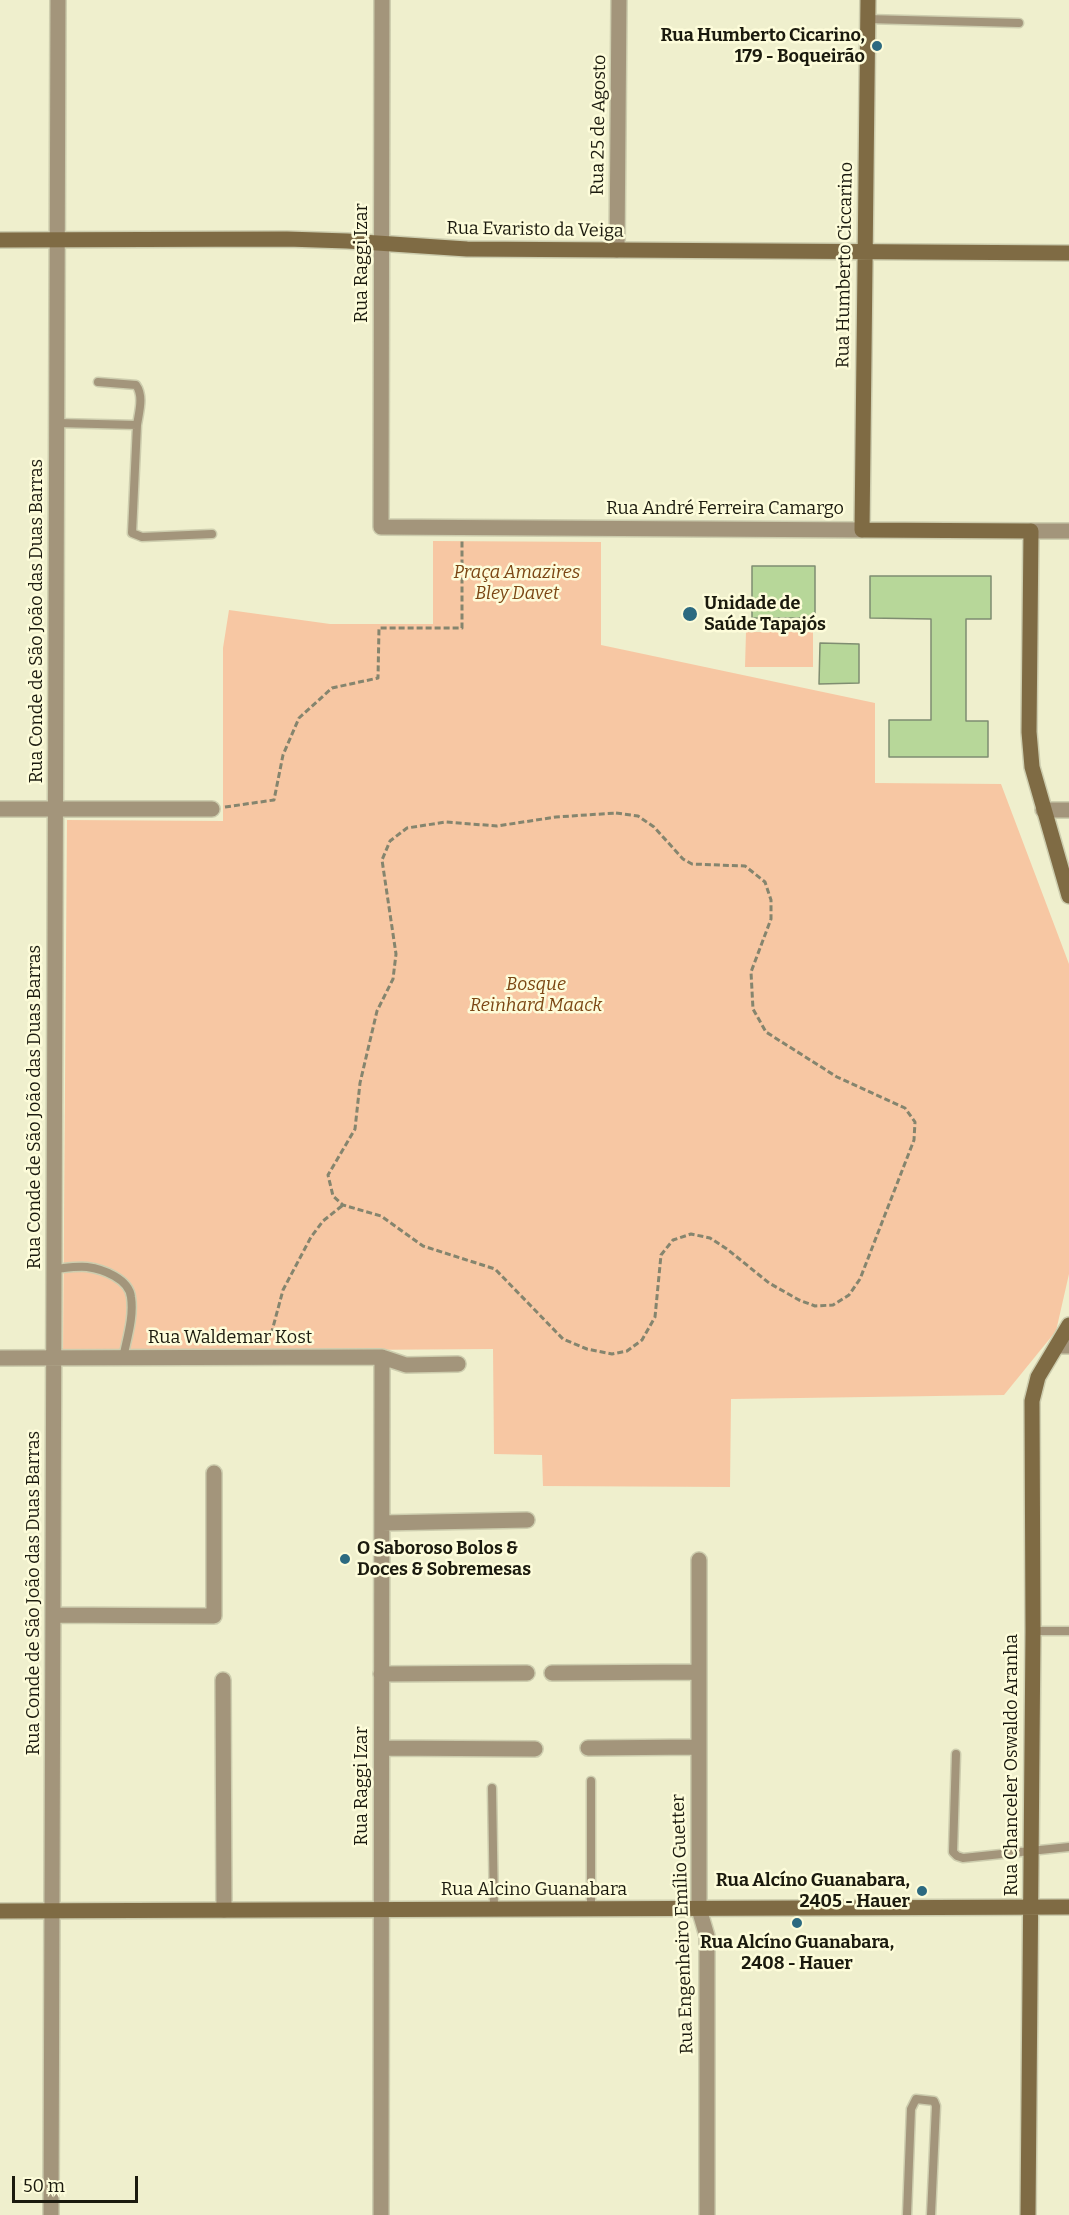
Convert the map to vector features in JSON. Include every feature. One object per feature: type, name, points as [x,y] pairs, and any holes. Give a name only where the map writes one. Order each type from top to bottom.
[{"type":"street","name":"Rua Conde de São João das Duas Barras","points":[[51,2215],[58,0]]},
{"type":"street","name":"Rua Raggi Izar","points":[[381,527],[382,0]]},
{"type":"street","name":"Rua 25 de Agosto","points":[[617,250],[619,0]]},
{"type":"street","name":"Rua Humberto Ciccarino","points":[[862,530],[868,0]]},
{"type":"street","name":"Rua Evaristo da Veiga","points":[[0,240],[286,239],[467,249],[1069,253]]},
{"type":"street","name":"Rua André Ferreira Camargo","points":[[381,527],[1069,531]]},
{"type":"street","points":[[1031,531],[1030,750],[1043,810],[1064,861],[1069,896]]},
{"type":"street","points":[[0,809],[212,809]]},
{"type":"street","points":[[1043,810],[1069,810]]},
{"type":"street","name":"Rua Chanceler Oswaldo Aranha","points":[[1028,2215],[1032,1851],[1032,1401],[1038,1377],[1063,1346],[1069,1325]]},
{"type":"street","name":"Rua Raggi Izar","points":[[381,2215],[382,1357]]},
{"type":"street","name":"Rua Waldemar Kost","points":[[0,1358],[382,1357],[406,1365],[458,1364]]},
{"type":"street","points":[[53,1615],[214,1616],[214,1473]]},
{"type":"street","points":[[382,1523],[527,1520]]},
{"type":"street","name":"Rua Engenheiro Emílio Guetter","points":[[699,1560],[699,1909],[707,1936],[707,2215]]},
{"type":"street","points":[[552,1673],[699,1672]]},
{"type":"street","points":[[381,1674],[527,1673]]},
{"type":"street","points":[[223,1680],[224,1910]]},
{"type":"street","points":[[588,1748],[699,1747]]},
{"type":"street","points":[[381,1748],[535,1749]]},
{"type":"street","name":"Rua Alcino Guanabara","points":[[0,1911],[1069,1907]]},
{"type":"lane","points":[[867,19],[1019,23]]},
{"type":"lane","points":[[98,382],[136,385],[140,390],[132,533],[142,537],[212,534]]},
{"type":"lane","points":[[57,423],[137,425]]},
{"type":"lane","points":[[54,1269],[88,1267],[117,1277],[127,1287],[131,1295],[130,1322],[123,1358]]},
{"type":"lane","points":[[1033,1632],[1069,1631]]},
{"type":"lane","points":[[956,1754],[953,1852],[957,1856],[963,1858],[1069,1847]]},
{"type":"lane","points":[[591,1781],[591,1909]]},
{"type":"lane","points":[[492,1788],[494,1909]]},
{"type":"lane","points":[[908,2215],[911,2109],[916,2099],[934,2101],[936,2106],[931,2215]]},
{"type":"path","points":[[212,809],[274,800],[284,755],[299,717],[332,688],[378,678],[379,628],[462,628],[462,527]]},
{"type":"path","points":[[616,813],[638,816],[654,827],[682,859],[692,864],[745,866],[765,882],[771,900],[771,919],[752,972],[753,1009],[766,1032],[837,1077],[905,1108],[915,1122],[914,1140],[860,1279],[849,1295],[833,1305],[815,1306],[799,1300],[769,1283],[710,1238],[691,1234],[673,1240],[661,1255],[655,1317],[642,1340],[627,1351],[612,1353],[587,1349],[563,1339],[495,1269],[423,1246],[381,1216],[343,1205],[333,1196],[328,1175],[355,1129],[360,1083],[374,1022],[393,979],[396,954],[382,860],[390,841],[407,828],[446,822],[497,826],[556,817],[616,813]]},
{"type":"path","points":[[262,1347],[272,1331],[283,1290],[311,1237],[323,1221],[343,1205]]},
{"type":"green space","name":"Bosque Reinhard Maack","points":[[433,541],[601,542],[601,645],[875,703],[875,783],[1001,784],[1069,964],[1069,1274],[1056,1331],[1004,1395],[731,1399],[730,1487],[543,1486],[542,1455],[494,1454],[493,1349],[63,1352],[67,820],[223,821],[223,648],[229,610],[330,624],[433,624]]},
{"type":"green space","points":[[746,632],[813,632],[813,667],[745,667]]},
{"type":"building","points":[[752,566],[815,566],[815,618],[752,618]]},
{"type":"building","points":[[870,576],[991,576],[991,619],[966,619],[966,721],[988,721],[988,757],[889,757],[889,720],[931,720],[931,619],[870,618]]},
{"type":"building","points":[[820,643],[859,644],[859,683],[819,684]]},
{"type":"place","name":"Rua Humberto Cicarino, 179 - Boqueirão","points":[[877,46]]},
{"type":"place","name":"Unidade de Saúde Tapajós","points":[[690,614]]},
{"type":"place","name":"O Saboroso Bolos & Doces & Sobremesas","points":[[345,1559]]},
{"type":"place","name":"Rua Alcíno Guanabara, 2405 - Hauer","points":[[922,1891]]},
{"type":"place","name":"Rua Alcíno Guanabara, 2408 - Hauer","points":[[797,1923]]},
{"type":"park label","name":"Praça Amazires Bley Davet","points":[[517,583]]}]
